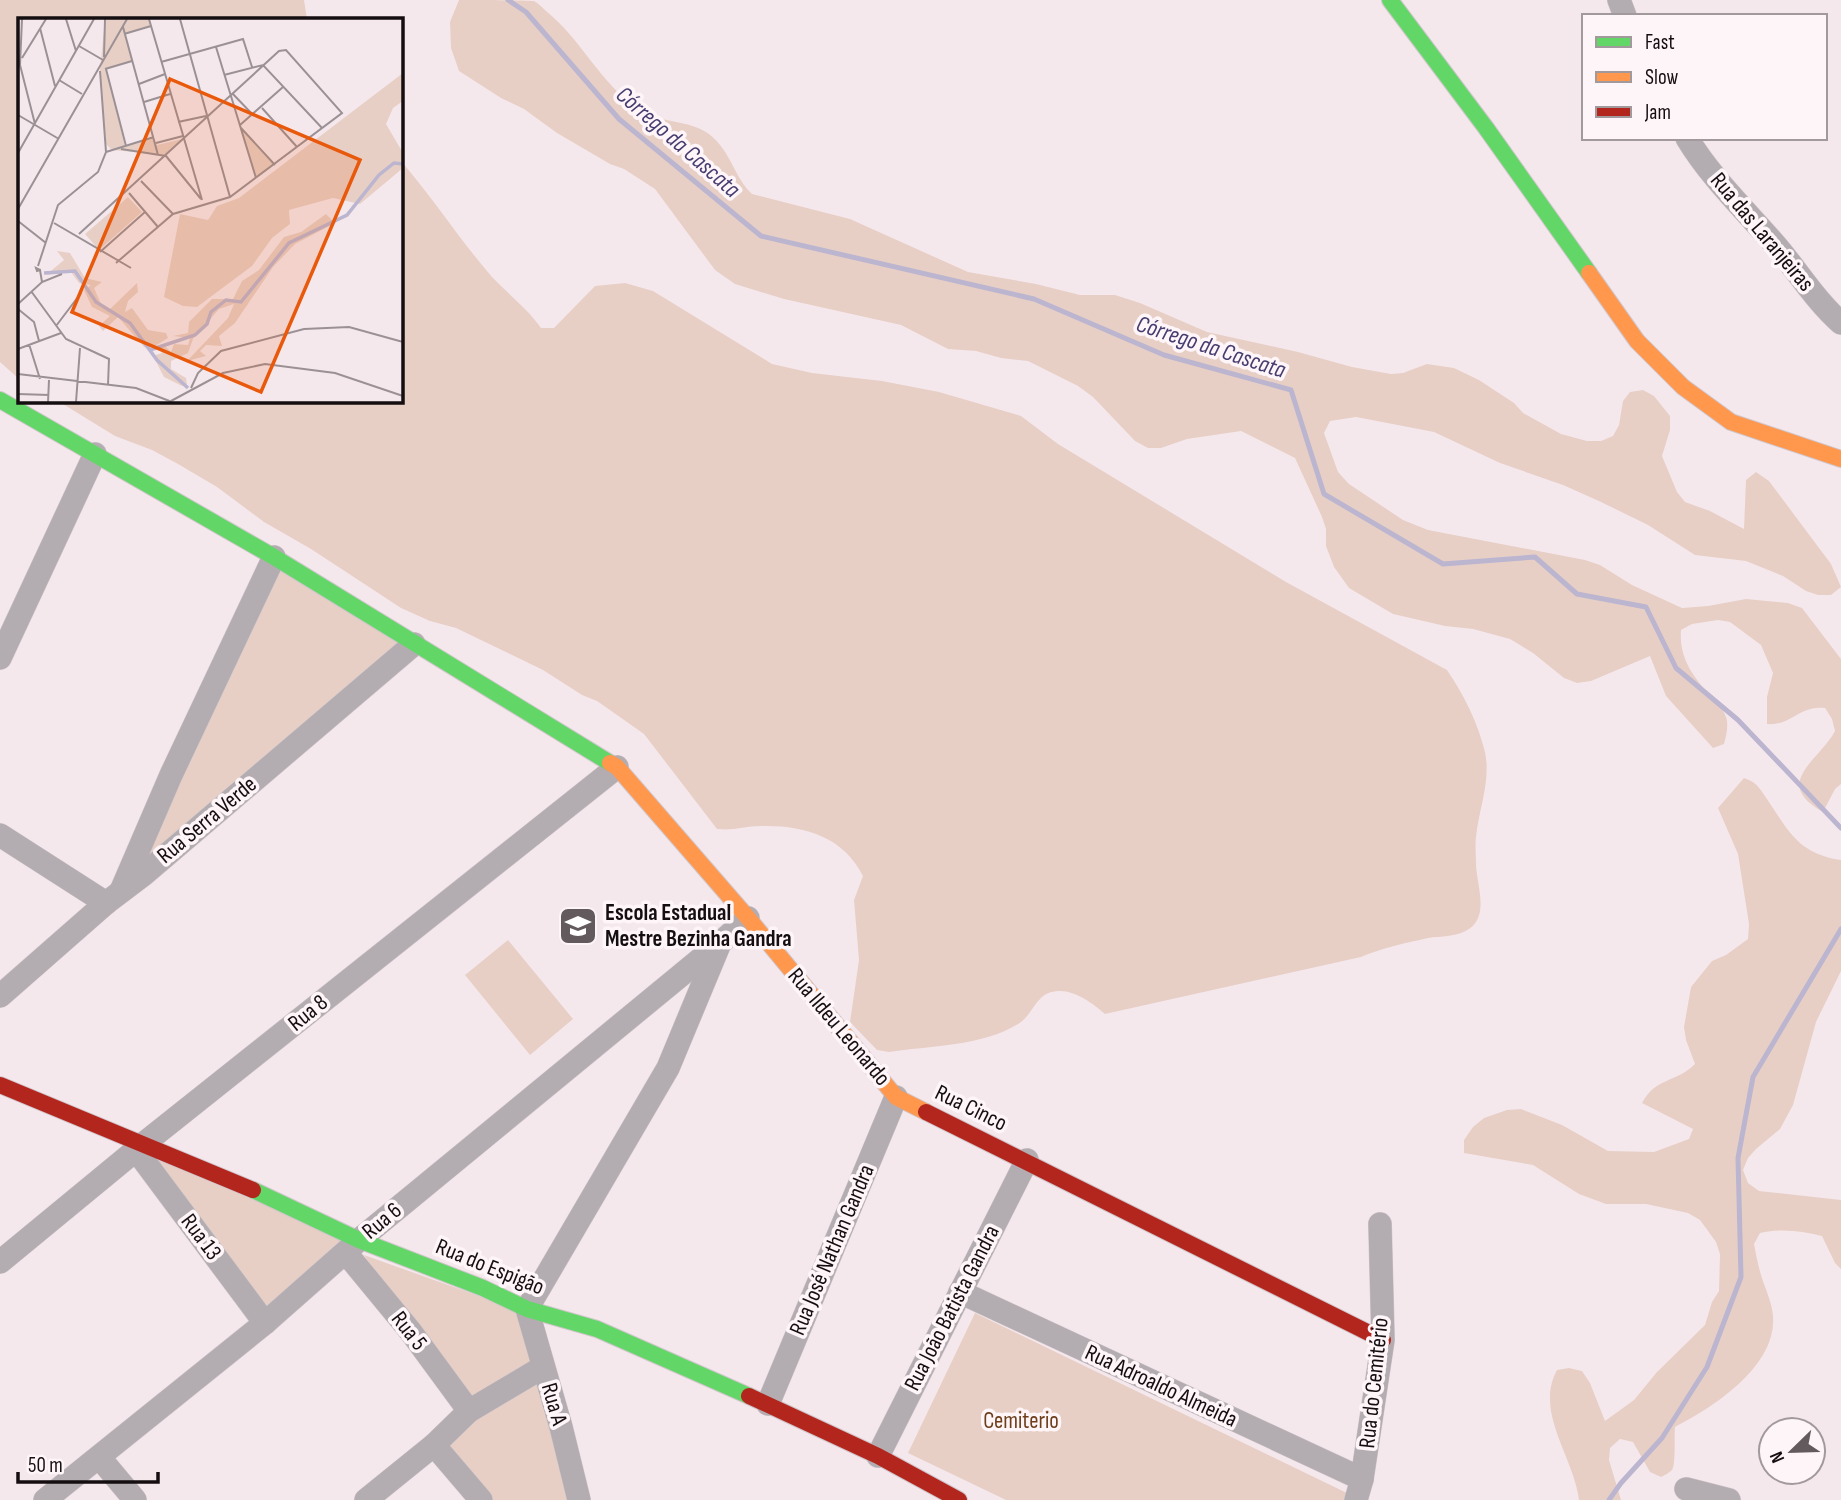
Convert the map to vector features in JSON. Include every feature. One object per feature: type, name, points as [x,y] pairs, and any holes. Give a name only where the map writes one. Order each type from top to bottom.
[{"type":"street","points":[[1390,0],[1486,128],[1637,341],[1683,387],[1731,422],[1841,459]]},
{"type":"street","name":"Rua das Laranjeiras","points":[[1688,140],[1698,156],[1779,249],[1825,309],[1841,323]]},
{"type":"street","name":"Rua Ildeu Leonardo","points":[[0,400],[274,556],[617,767],[748,918],[896,1097]]},
{"type":"street","points":[[0,658],[95,454]]},
{"type":"street","points":[[2,840],[114,897],[274,556]]},
{"type":"street","name":"Rua Serra Verde","points":[[0,996],[414,644]]},
{"type":"street","name":"Rua 8","points":[[0,1262],[617,767]]},
{"type":"street","points":[[527,1309],[668,1068],[720,943],[748,918]]},
{"type":"street","name":"Rua 6","points":[[45,1500],[265,1323],[353,1246],[720,943]]},
{"type":"street","name":"Rua do Espigão","points":[[0,1085],[139,1148],[250,1188],[353,1246],[483,1288],[527,1309],[597,1329],[768,1404],[878,1456],[959,1500]]},
{"type":"street","name":"Rua Cinco","points":[[896,1097],[1027,1160],[1383,1340]]},
{"type":"street","name":"Rua José Nathan Gandra","points":[[768,1404],[896,1097]]},
{"type":"street","name":"Rua 13","points":[[139,1148],[265,1323]]},
{"type":"street","name":"Rua João Batista Gandra","points":[[878,1456],[1027,1160]]},
{"type":"street","name":"Rua do Cemitério","points":[[1359,1490],[1383,1340],[1380,1224]]},
{"type":"street","name":"Rua 5","points":[[353,1246],[469,1411]]},
{"type":"street","name":"Rua Adroaldo Almeida","points":[[960,1292],[1359,1490]]},
{"type":"street","name":"Rua A","points":[[527,1309],[579,1500]]},
{"type":"street","points":[[366,1500],[434,1445],[469,1411],[543,1367]]},
{"type":"street","points":[[434,1445],[481,1500]]},
{"type":"street","points":[[99,1457],[135,1500]]},
{"type":"street","points":[[1686,1489],[1729,1500]]},
{"type":"green space","points":[[0,0],[304,0],[307,18],[18,18],[18,378],[0,362]]},
{"type":"green space","points":[[459,0],[534,1],[570,35],[613,87],[638,109],[655,117],[701,129],[717,141],[740,180],[752,194],[850,219],[968,272],[1080,295],[1115,295],[1207,332],[1352,367],[1391,374],[1403,373],[1427,364],[1454,368],[1479,380],[1514,403],[1523,413],[1561,434],[1587,441],[1601,441],[1613,436],[1619,425],[1623,401],[1630,392],[1643,390],[1654,396],[1670,416],[1670,430],[1662,456],[1677,492],[1685,502],[1710,511],[1744,529],[1746,480],[1756,472],[1769,481],[1831,564],[1841,587],[1831,595],[1818,595],[1806,591],[1783,576],[1746,561],[1695,555],[1648,525],[1601,502],[1563,485],[1500,463],[1434,432],[1356,417],[1330,421],[1324,433],[1338,472],[1349,484],[1403,520],[1428,530],[1585,560],[1600,565],[1632,585],[1682,608],[1746,599],[1788,603],[1802,608],[1841,659],[1841,784],[1835,789],[1823,812],[1808,801],[1801,791],[1800,782],[1804,772],[1835,731],[1832,719],[1825,708],[1816,708],[1783,722],[1767,724],[1767,697],[1773,673],[1761,645],[1730,622],[1718,620],[1692,624],[1681,630],[1682,649],[1688,665],[1726,717],[1724,744],[1713,748],[1666,696],[1650,656],[1591,681],[1577,683],[1564,678],[1533,653],[1510,639],[1393,614],[1349,588],[1334,567],[1326,546],[1326,529],[1322,517],[1295,458],[1241,431],[1187,439],[1161,448],[1148,448],[1135,441],[1093,397],[1078,386],[1028,361],[1001,358],[976,351],[948,349],[901,325],[784,299],[735,284],[715,270],[655,189],[557,133],[524,109],[501,98],[459,71],[451,48],[450,22]]},
{"type":"green space","points":[[402,162],[492,277],[541,328],[554,328],[595,286],[625,283],[653,291],[772,364],[812,373],[882,381],[939,392],[1021,416],[1058,444],[1286,582],[1447,670],[1465,699],[1485,752],[1486,784],[1476,840],[1479,916],[1469,929],[1455,935],[1428,938],[1361,957],[1105,1014],[1087,1000],[1073,994],[1052,992],[1042,997],[1021,1022],[992,1036],[939,1046],[889,1052],[877,1050],[850,1022],[859,960],[854,900],[863,876],[845,851],[820,836],[792,828],[761,826],[717,829],[644,734],[597,701],[582,695],[543,670],[456,628],[430,621],[401,608],[311,549],[264,522],[217,487],[152,450],[115,436],[60,402],[402,402]]},
{"type":"green space","points":[[276,561],[409,647],[138,872]]},
{"type":"green space","points":[[1744,778],[1758,786],[1789,831],[1805,847],[1815,853],[1841,860],[1841,971],[1816,1022],[1793,1105],[1780,1129],[1756,1149],[1743,1170],[1748,1183],[1759,1191],[1841,1200],[1841,1269],[1835,1263],[1822,1236],[1791,1231],[1760,1233],[1754,1244],[1773,1316],[1772,1334],[1765,1352],[1740,1383],[1707,1408],[1675,1427],[1674,1462],[1670,1472],[1661,1477],[1650,1472],[1633,1442],[1620,1439],[1610,1448],[1609,1460],[1621,1500],[1579,1500],[1576,1484],[1557,1435],[1550,1402],[1551,1386],[1557,1370],[1569,1368],[1582,1371],[1590,1383],[1605,1421],[1634,1400],[1657,1372],[1705,1325],[1712,1302],[1719,1291],[1720,1254],[1716,1242],[1700,1220],[1688,1213],[1646,1204],[1606,1204],[1579,1194],[1533,1165],[1464,1153],[1464,1140],[1484,1118],[1507,1110],[1521,1109],[1562,1125],[1608,1151],[1654,1152],[1689,1139],[1693,1129],[1642,1103],[1660,1084],[1695,1064],[1684,1027],[1691,987],[1712,961],[1726,955],[1748,939],[1749,924],[1738,854],[1718,808]]},
{"type":"green space","points":[[508,940],[573,1019],[530,1055],[465,975]]},
{"type":"green space","points":[[141,1148],[355,1242],[266,1320]]},
{"type":"green space","points":[[364,1255],[521,1311],[535,1371],[471,1406],[413,1333]]},
{"type":"green space","name":"Cemiterio","points":[[975,1313],[1349,1494],[1346,1500],[1006,1500],[908,1453]]},
{"type":"green space","points":[[542,1372],[573,1500],[490,1500],[442,1441]]},
{"type":"waterway","name":"Córrego da Cascata","points":[[508,0],[526,12],[619,119],[761,236],[1034,299],[1164,355],[1291,390],[1324,494],[1443,564],[1535,557],[1577,594],[1646,607],[1676,668],[1738,720],[1841,828]]},
{"type":"waterway","points":[[1609,1500],[1662,1438],[1707,1367],[1741,1277],[1738,1158],[1753,1077],[1841,929]]},
{"type":"traffic: fast","points":[[1390,0],[1486,128],[1589,273]]},
{"type":"traffic: fast","points":[[0,400],[274,557],[610,763]]},
{"type":"traffic: fast","points":[[253,1190],[359,1240],[483,1288],[527,1309],[597,1329],[749,1396]]},
{"type":"traffic: slow","points":[[1589,273],[1637,341],[1683,387],[1731,422],[1841,459]]},
{"type":"traffic: slow","points":[[610,763],[617,767],[748,918],[896,1097],[926,1112]]},
{"type":"traffic: jam","points":[[0,1085],[253,1190]]},
{"type":"traffic: jam","points":[[926,1112],[1383,1340]]},
{"type":"traffic: jam","points":[[749,1396],[878,1456],[959,1500]]},
{"type":"place","name":"Escola Estadual Mestre Bezinha Gandra","points":[[578,926]]}]
